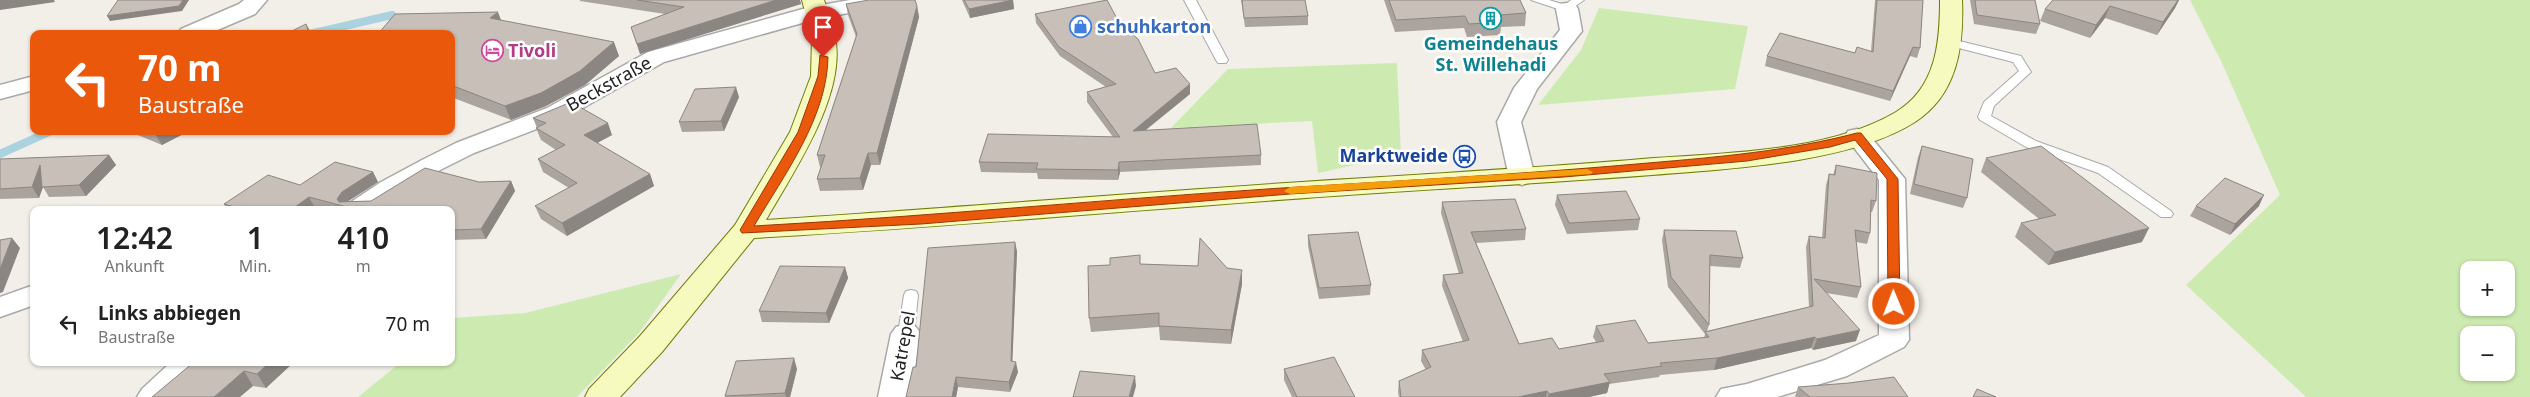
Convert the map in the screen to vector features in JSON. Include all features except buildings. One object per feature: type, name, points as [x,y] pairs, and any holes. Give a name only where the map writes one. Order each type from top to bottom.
[{"type":"street","points":[[198,30],[247,9],[256,0]]},
{"type":"street","points":[[601,397],[651,344],[746,230],[803,132],[823,76],[824,38],[815,6],[887,0]]},
{"type":"street","points":[[746,230],[921,220],[1280,191],[1522,177],[1747,158],[1830,144],[1857,136],[1903,118],[1928,100],[1944,73],[1952,34],[1951,0]]},
{"type":"street","points":[[1522,177],[1509,122],[1526,88],[1571,31],[1573,5]]},
{"type":"street","name":"Beckstraße","points":[[363,206],[431,165],[465,148],[556,113],[656,57],[815,6]]},
{"type":"street","points":[[0,92],[30,84]]},
{"type":"street","points":[[1742,396],[1836,368],[1894,340],[1892,179],[1857,136]]},
{"type":"street","points":[[0,307],[30,296]]},
{"type":"street","name":"Katrepel","points":[[894,397],[906,334]]},
{"type":"street","points":[[153,397],[186,366]]},
{"type":"lane","points":[[1190,0],[1222,60]]},
{"type":"lane","points":[[1537,0],[1573,5]]},
{"type":"lane","points":[[1950,43],[2017,59],[2025,72],[1988,105],[1984,117],[2031,144],[2104,170],[2166,214]]},
{"type":"lane","name":"Katrepel","points":[[906,334],[911,295]]},
{"type":"green space","points":[[2190,0],[2530,0],[2530,397],[2306,397],[2186,285],[2280,195],[2222,63]]},
{"type":"green space","points":[[1599,8],[1748,26],[1735,89],[1538,105],[1581,50]]},
{"type":"green space","points":[[1397,63],[1401,155],[1318,173],[1312,121],[1171,128],[1228,69]]},
{"type":"green space","points":[[681,274],[639,333],[577,397],[358,397],[396,366],[455,366],[455,318],[525,313]]},
{"type":"waterway","points":[[327,30],[392,15]]},
{"type":"waterway","points":[[0,154],[42,135]]},
{"type":"slow traffic","points":[[1290,191],[1587,172]]},
{"type":"place","name":"Gemeindehaus St. Willehadi","points":[[1491,19]]},
{"type":"place","name":"schuhkarton","points":[[1081,27]]},
{"type":"place","name":"Tivoli","points":[[492,51]]},
{"type":"place","name":"Marktweide","points":[[1464,156]]},
{"type":"route","points":[[823,57],[823,76],[803,132],[746,230],[921,220],[1290,190],[1564,174],[1747,158],[1830,144],[1857,136],[1892,179],[1894,304]]}]
